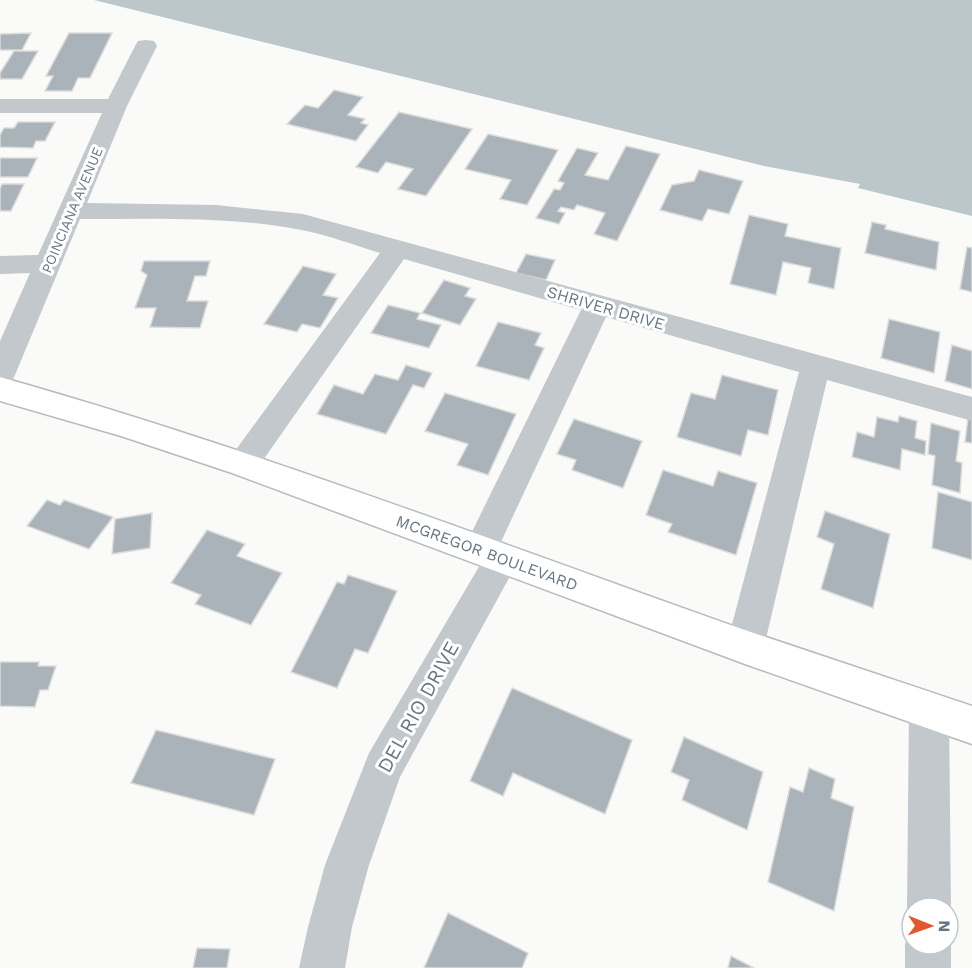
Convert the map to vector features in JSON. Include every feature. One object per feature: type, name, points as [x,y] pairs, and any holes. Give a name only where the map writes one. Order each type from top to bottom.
[{"type":"main road","name":"MCGREGOR BOULEVARD","points":[[0,389],[125,425],[243,464],[745,647],[972,725]]},
{"type":"street","name":"POINCIANA AVENUE","points":[[0,375],[116,106],[146,46]]},
{"type":"street","points":[[0,106],[116,106]]},
{"type":"street","name":"SHRIVER DRIVE","points":[[72,212],[191,211],[260,215],[303,222],[972,409]]},
{"type":"street","points":[[243,464],[397,249]]},
{"type":"street","points":[[0,265],[49,264]]},
{"type":"street","name":"DEL RIO DRIVE","points":[[322,968],[330,927],[347,865],[382,767],[491,554],[597,305]]},
{"type":"street","points":[[745,647],[815,366]]},
{"type":"street","points":[[929,710],[929,896]]},
{"type":"shaded area","points":[[94,0],[972,0],[972,216],[858,188],[860,184],[764,166]]},
{"type":"building","points":[[31,33],[22,50],[0,50],[0,34]]},
{"type":"building","points":[[69,33],[112,33],[90,78],[78,78],[72,91],[45,91],[53,76],[46,76]]},
{"type":"building","points":[[14,51],[38,51],[22,79],[0,79],[0,73]]},
{"type":"building","points":[[334,90],[363,97],[348,115],[365,119],[361,123],[368,125],[356,141],[287,124],[305,105],[318,108]]},
{"type":"building","points":[[399,112],[472,129],[426,196],[398,189],[413,169],[386,162],[378,173],[356,167]]},
{"type":"building","points":[[18,122],[55,122],[45,141],[36,141],[33,148],[0,147],[0,135],[4,128],[14,128]]},
{"type":"building","points":[[488,134],[558,150],[527,205],[500,199],[511,180],[465,169]]},
{"type":"building","points":[[626,146],[660,154],[617,241],[594,234],[605,213],[577,205],[574,210],[561,207],[558,211],[565,213],[559,224],[536,218],[554,189],[560,190],[564,183],[558,181],[577,148],[598,153],[585,175],[608,180]]},
{"type":"building","points":[[0,158],[37,158],[28,177],[0,177]]},
{"type":"building","points":[[699,170],[743,181],[729,214],[708,209],[702,221],[660,210],[672,185],[694,181]]},
{"type":"building","points":[[2,184],[24,184],[11,211],[0,211]]},
{"type":"building","points":[[749,215],[788,224],[785,236],[841,248],[834,289],[808,283],[811,268],[783,262],[776,295],[730,284]]},
{"type":"building","points":[[872,222],[886,225],[885,229],[939,242],[936,270],[865,253]]},
{"type":"building","points":[[967,247],[972,248],[972,292],[960,289]]},
{"type":"building","points":[[526,254],[555,260],[546,280],[516,273]]},
{"type":"building","points":[[144,261],[210,261],[206,276],[195,276],[187,301],[208,301],[200,328],[150,327],[156,308],[135,308],[147,275],[141,271]]},
{"type":"building","points":[[303,266],[336,274],[323,295],[338,298],[320,328],[302,324],[297,332],[264,324]]},
{"type":"building","points":[[444,280],[470,288],[465,296],[476,299],[460,325],[422,313]]},
{"type":"building","points":[[388,305],[420,313],[417,319],[441,325],[429,348],[371,333]]},
{"type":"building","points":[[889,319],[940,332],[934,373],[881,358]]},
{"type":"building","points":[[498,322],[541,333],[535,345],[544,348],[529,380],[476,366]]},
{"type":"building","points":[[952,345],[972,351],[972,389],[945,381]]},
{"type":"building","points":[[406,365],[432,373],[424,388],[413,385],[386,434],[317,414],[334,385],[363,394],[375,374],[398,380]]},
{"type":"building","points":[[722,375],[778,390],[768,435],[748,430],[741,456],[677,437],[691,393],[715,399]]},
{"type":"building","points":[[445,393],[516,414],[488,475],[457,465],[468,444],[425,431]]},
{"type":"building","points":[[899,416],[917,421],[915,438],[926,441],[925,455],[902,449],[900,470],[852,457],[857,432],[874,437],[877,417],[898,422]]},
{"type":"building","points":[[968,418],[972,419],[972,443],[965,442]]},
{"type":"building","points":[[574,419],[642,441],[623,488],[572,470],[576,460],[557,454]]},
{"type":"building","points":[[931,423],[960,431],[956,461],[962,463],[960,493],[932,485],[935,456],[928,454]]},
{"type":"building","points":[[663,470],[713,486],[718,471],[757,483],[736,555],[668,532],[672,524],[646,515]]},
{"type":"building","points":[[938,492],[972,502],[972,560],[932,548]]},
{"type":"building","points":[[47,500],[60,505],[64,500],[113,517],[89,549],[27,526]]},
{"type":"building","points":[[825,511],[890,534],[873,608],[821,589],[834,544],[817,537]]},
{"type":"building","points":[[152,513],[150,548],[112,554],[115,519]]},
{"type":"building","points":[[207,530],[245,544],[237,556],[282,573],[251,625],[195,604],[201,595],[171,583]]},
{"type":"building","points":[[348,575],[397,591],[368,653],[355,649],[337,688],[291,672],[337,582],[344,584]]},
{"type":"building","points":[[0,662],[39,662],[38,666],[56,666],[48,690],[40,690],[35,707],[0,706]]},
{"type":"building","points":[[512,688],[632,740],[605,814],[513,773],[503,796],[470,781]]},
{"type":"building","points":[[156,730],[275,759],[254,815],[131,783]]},
{"type":"building","points":[[684,737],[763,772],[747,830],[682,800],[689,780],[671,772]]},
{"type":"building","points":[[809,768],[835,779],[831,798],[854,807],[834,911],[768,882],[790,787],[803,792]]},
{"type":"building","points":[[448,913],[528,953],[522,968],[424,968]]},
{"type":"building","points":[[197,948],[230,949],[227,968],[193,968]]},
{"type":"building","points":[[731,956],[754,968],[728,968]]}]
